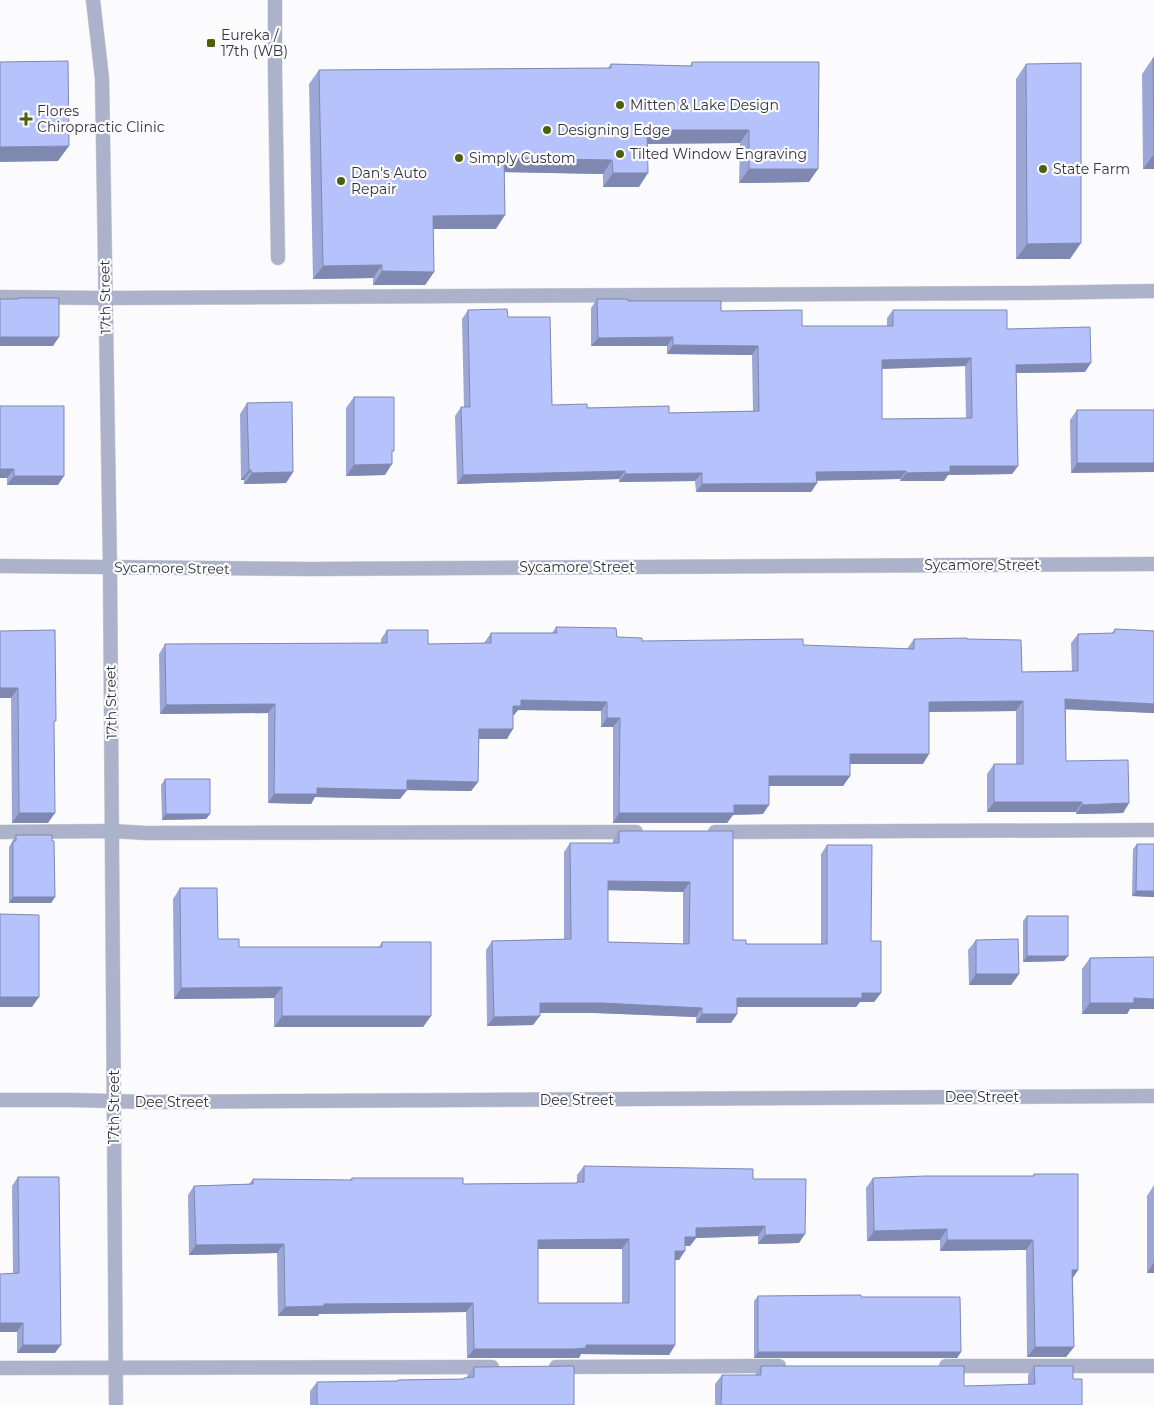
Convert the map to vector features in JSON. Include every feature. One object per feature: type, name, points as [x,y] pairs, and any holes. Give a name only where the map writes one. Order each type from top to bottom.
[{"type":"street","name":"17th Street","points":[[93,0],[102,78],[110,566],[116,1405]]},
{"type":"street","points":[[275,0],[278,258]]},
{"type":"street","points":[[0,297],[105,298],[1154,291]]},
{"type":"street","name":"Sycamore Street","points":[[0,566],[321,569],[1154,564]]},
{"type":"street","points":[[705,832],[1154,830]]},
{"type":"street","points":[[0,832],[645,832]]},
{"type":"street","name":"Dee Street","points":[[0,1100],[149,1102],[1154,1096]]},
{"type":"street","points":[[545,1367],[794,1366]]},
{"type":"street","points":[[934,1366],[1154,1366]]},
{"type":"street","points":[[0,1368],[505,1367]]},
{"type":"building","points":[[1153,58],[1154,58],[1154,154]]},
{"type":"building","points":[[68,61],[69,146],[0,147],[0,62]]},
{"type":"building","points":[[692,62],[819,62],[818,169],[749,169],[749,130],[647,130],[648,173],[613,173],[612,160],[504,158],[505,215],[433,216],[434,272],[382,271],[382,265],[323,266],[319,70],[611,68],[611,64],[692,66]]},
{"type":"building","name":"State Farm","points":[[1081,63],[1081,243],[1027,244],[1026,64]]},
{"type":"building","points":[[59,298],[59,337],[0,337],[0,299]]},
{"type":"building","points":[[597,299],[721,301],[721,311],[802,310],[802,326],[893,326],[893,310],[1007,310],[1007,329],[1090,327],[1091,363],[1016,365],[1018,466],[950,466],[950,472],[816,472],[817,483],[702,484],[702,473],[625,474],[625,471],[463,475],[461,407],[470,407],[468,310],[507,309],[508,317],[550,317],[552,405],[587,404],[587,408],[669,406],[669,413],[759,411],[758,346],[673,345],[673,337],[598,338]],"holes":[[[971,358],[972,418],[882,419],[882,360]]]},
{"type":"building","points":[[354,397],[394,397],[394,451],[392,451],[392,464],[354,465]]},
{"type":"building","points":[[292,402],[293,472],[252,473],[249,470],[247,403]]},
{"type":"building","points":[[0,406],[64,406],[64,476],[14,476],[14,469],[0,469]]},
{"type":"building","points":[[1077,410],[1154,410],[1154,463],[1077,463]]},
{"type":"building","points":[[556,627],[616,628],[617,637],[642,638],[642,641],[803,639],[803,645],[914,649],[914,639],[1021,640],[1022,672],[1078,671],[1078,634],[1114,633],[1115,629],[1154,631],[1154,704],[1065,699],[1066,761],[1128,760],[1129,803],[1082,805],[1082,802],[994,802],[994,764],[1023,764],[1023,701],[929,702],[929,754],[850,754],[850,776],[769,776],[769,805],[734,805],[734,813],[619,813],[620,718],[607,718],[607,702],[521,700],[521,706],[513,706],[513,729],[479,729],[478,782],[407,780],[407,790],[317,788],[317,794],[274,794],[275,704],[166,705],[165,644],[387,643],[387,630],[428,630],[428,644],[491,643],[491,633],[557,633]]},
{"type":"building","points":[[55,630],[55,813],[19,813],[18,688],[0,688],[0,631]]},
{"type":"building","points":[[165,779],[210,779],[210,814],[166,814]]},
{"type":"building","points":[[619,831],[733,831],[733,940],[746,940],[746,944],[827,944],[827,845],[872,845],[871,941],[881,941],[881,993],[862,993],[862,998],[737,998],[737,1014],[702,1014],[702,1008],[601,1003],[540,1003],[540,1016],[494,1017],[492,941],[571,939],[570,843],[619,843]],"holes":[[[608,881],[690,882],[689,944],[608,942]]]},
{"type":"building","points":[[16,835],[52,835],[52,841],[54,841],[55,897],[13,897],[13,841],[16,841]]},
{"type":"building","points":[[1137,844],[1154,844],[1154,891],[1136,891]]},
{"type":"building","points":[[180,888],[217,888],[218,939],[239,939],[239,947],[382,947],[382,942],[431,942],[431,1016],[282,1016],[282,987],[181,988]]},
{"type":"building","points":[[0,914],[39,915],[39,997],[0,997]]},
{"type":"building","points":[[1027,916],[1068,916],[1068,956],[1027,956]]},
{"type":"building","points":[[1018,939],[1019,974],[976,974],[976,940]]},
{"type":"building","points":[[1154,957],[1154,999],[1134,998],[1134,1003],[1090,1003],[1090,958]]},
{"type":"building","points":[[584,1166],[753,1169],[753,1179],[806,1179],[805,1234],[765,1235],[765,1226],[696,1228],[696,1237],[685,1237],[685,1251],[675,1251],[675,1345],[586,1345],[586,1348],[573,1349],[474,1349],[473,1303],[324,1304],[324,1306],[285,1307],[284,1244],[196,1245],[194,1186],[253,1184],[253,1179],[463,1178],[463,1184],[584,1182]],"holes":[[[629,1239],[629,1303],[538,1303],[538,1240]]]},
{"type":"building","points":[[1034,1174],[1078,1174],[1078,1270],[1072,1270],[1074,1347],[1035,1347],[1033,1240],[947,1240],[947,1229],[874,1231],[873,1178],[1034,1176]]},
{"type":"building","points":[[18,1177],[59,1177],[61,1345],[23,1345],[23,1323],[0,1323],[0,1274],[19,1273]]},
{"type":"building","points":[[861,1295],[861,1297],[960,1297],[961,1352],[758,1352],[758,1296]]},
{"type":"building","points":[[574,1366],[574,1405],[317,1405],[317,1382],[464,1379],[474,1377],[474,1367]]},
{"type":"building","points":[[761,1366],[964,1366],[964,1386],[1035,1384],[1034,1366],[1073,1366],[1073,1379],[1082,1379],[1082,1405],[721,1405],[722,1375],[761,1375]]},
{"type":"place","name":"Eureka / 17th (WB)","points":[[211,43]]},
{"type":"place","name":"Mitten & Lake Design","points":[[620,105]]},
{"type":"place","name":"Flores Chiropractic Clinic","points":[[26,119]]},
{"type":"place","name":"Designing Edge","points":[[547,130]]},
{"type":"place","name":"Tilted Window Engraving","points":[[620,154]]},
{"type":"place","name":"Simply Custom","points":[[459,158]]},
{"type":"place","name":"State Farm","points":[[1043,169]]},
{"type":"place","name":"Dan's Auto Repair","points":[[341,181]]}]
